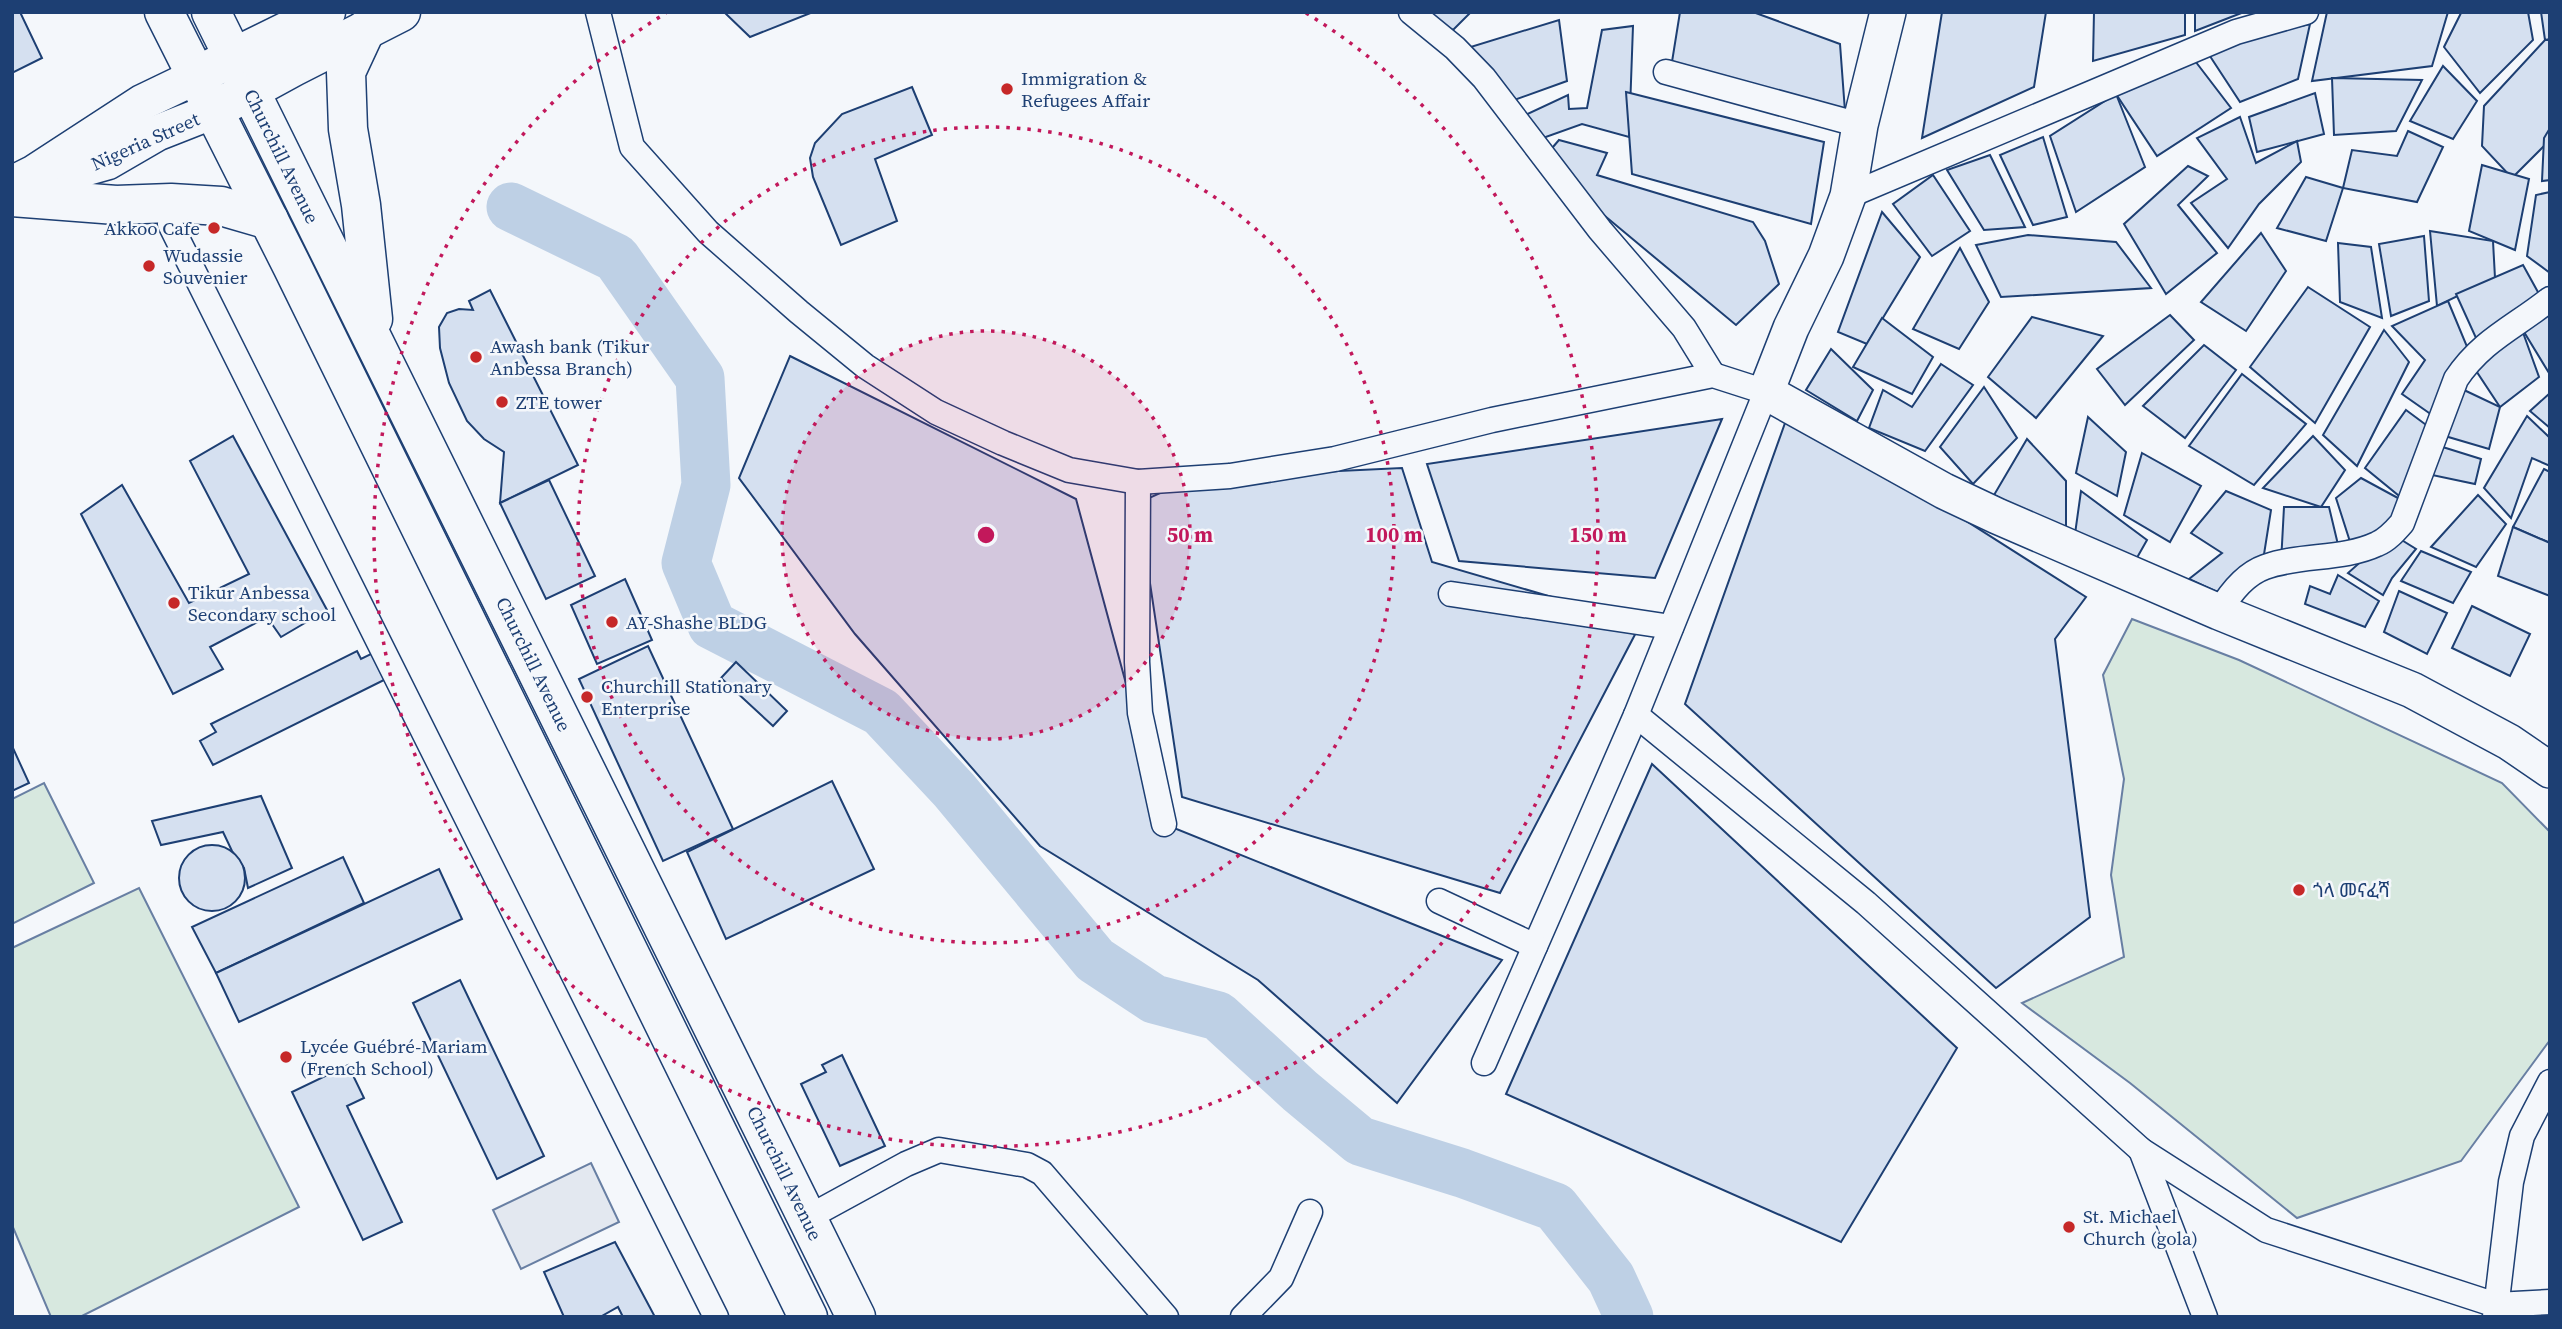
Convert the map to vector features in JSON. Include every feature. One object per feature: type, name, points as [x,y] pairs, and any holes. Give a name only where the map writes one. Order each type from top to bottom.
[{"type":"main road","name":"Churchill Avenue","points":[[164,12],[808,1317]]},
{"type":"main road","name":"Churchill Avenue","points":[[211,12],[856,1317]]},
{"type":"main road","points":[[213,111],[241,74],[326,12]]},
{"type":"main road","points":[[195,77],[241,74],[366,29],[401,12]]},
{"type":"main road","points":[[366,29],[346,72],[348,129],[361,205],[376,345]]},
{"type":"main road","points":[[20,185],[116,205],[221,205],[268,220]]},
{"type":"street","points":[[598,12],[632,147],[708,232],[865,366],[936,412],[1069,470],[1138,482],[1230,476],[1335,459],[1492,420],[1713,375],[1766,392],[1944,491],[2018,526],[2412,691],[2509,742],[2550,770]]},
{"type":"street","points":[[1411,12],[1455,48],[1484,78],[1600,230],[1684,328],[1713,375]]},
{"type":"street","points":[[1484,1063],[1636,715],[1791,328],[1826,256],[1848,196],[1860,125],[1888,12]]},
{"type":"street","points":[[1848,196],[2236,32],[2306,12]]},
{"type":"street","points":[[1666,72],[1860,125]]},
{"type":"street","name":"Nigeria Street","points":[[20,185],[143,102],[195,77]]},
{"type":"street","name":"Nigeria Street","points":[[20,185],[107,162],[157,133],[213,111]]},
{"type":"street","points":[[170,223],[716,1317]]},
{"type":"street","points":[[2219,612],[2228,597],[2245,579],[2262,567],[2353,551],[2378,544],[2392,534],[2402,523],[2456,379],[2469,359],[2550,299]]},
{"type":"street","points":[[1138,482],[1137,662],[1140,713],[1164,824]]},
{"type":"street","points":[[1451,594],[1671,627]]},
{"type":"street","points":[[1636,715],[1866,903],[2141,1150],[2266,1230],[2496,1311],[2550,1302]]},
{"type":"street","points":[[1439,901],[1535,946]]},
{"type":"street","points":[[2496,1311],[2511,1182],[2522,1136],[2550,1082]]},
{"type":"street","points":[[807,1218],[906,1164],[939,1150],[1027,1165],[1042,1173],[1166,1317]]},
{"type":"street","points":[[2141,1150],[2205,1317]]},
{"type":"street","points":[[1243,1317],[1281,1278],[1310,1212]]},
{"type":"shaded area","points":[[2132,619],[2239,660],[2502,783],[2550,832],[2550,1040],[2461,1161],[2297,1218],[2130,1083],[2022,1003],[2124,957],[2111,875],[2124,779],[2103,675]]},
{"type":"shaded area","points":[[44,783],[94,883],[12,924],[12,799]]},
{"type":"shaded area","points":[[139,888],[299,1207],[80,1317],[51,1317],[12,1225],[12,948]]},
{"type":"shaded area","points":[[591,1163],[619,1222],[521,1269],[493,1210]]},
{"type":"building","points":[[12,12],[20,12],[42,58],[12,73]]},
{"type":"building","points":[[724,12],[813,12],[750,37]]},
{"type":"building","points":[[1424,12],[1471,12],[1453,30]]},
{"type":"building","points":[[1680,12],[1753,12],[1840,44],[1846,125],[1671,68]]},
{"type":"building","points":[[1942,12],[2046,12],[2034,87],[1922,138]]},
{"type":"building","points":[[2094,12],[2185,12],[2185,35],[2093,61]]},
{"type":"building","points":[[2195,12],[2244,12],[2195,31]]},
{"type":"building","points":[[2327,12],[2448,12],[2432,66],[2312,81]]},
{"type":"building","points":[[2528,12],[2533,40],[2480,93],[2444,47],[2461,13]]},
{"type":"building","points":[[2541,12],[2550,12],[2550,39],[2545,40]]},
{"type":"building","points":[[1559,20],[1567,81],[1503,104],[1464,49]]},
{"type":"building","points":[[2310,24],[2298,79],[2240,102],[2204,47]]},
{"type":"building","points":[[1633,26],[1629,137],[1582,124],[1529,143],[1519,118],[1568,95],[1569,109],[1587,108],[1602,30]]},
{"type":"building","points":[[2545,40],[2550,40],[2550,134],[2544,146],[2512,178],[2482,146],[2484,106]]},
{"type":"building","points":[[2189,53],[2231,108],[2157,156],[2116,94]]},
{"type":"building","points":[[2443,66],[2477,101],[2453,139],[2410,121]]},
{"type":"building","points":[[2332,78],[2422,80],[2396,131],[2334,135]]},
{"type":"building","points":[[912,87],[932,135],[875,159],[897,221],[841,245],[813,177],[810,158],[815,143],[842,114]]},
{"type":"building","points":[[1626,92],[1824,142],[1811,224],[1632,174]]},
{"type":"building","points":[[2315,93],[2324,134],[2257,152],[2249,117]]},
{"type":"building","points":[[2116,94],[2145,167],[2076,212],[2050,136]]},
{"type":"building","points":[[2240,117],[2256,163],[2297,141],[2301,162],[2259,204],[2228,248],[2191,203],[2227,179],[2197,138]]},
{"type":"building","points":[[2550,128],[2550,180],[2542,181],[2544,138]]},
{"type":"building","points":[[2408,131],[2443,147],[2417,202],[2343,188],[2352,150],[2397,156]]},
{"type":"building","points":[[2043,137],[2067,217],[2033,225],[2000,155]]},
{"type":"building","points":[[1559,140],[1607,153],[1597,175],[1753,222],[1765,241],[1779,284],[1736,325],[1540,162]]},
{"type":"building","points":[[1990,155],[2025,227],[1984,230],[1947,170]]},
{"type":"building","points":[[2482,165],[2529,179],[2515,250],[2469,231]]},
{"type":"building","points":[[2188,166],[2208,176],[2178,205],[2217,253],[2166,294],[2124,224]]},
{"type":"building","points":[[1933,175],[1970,231],[1932,256],[1893,204]]},
{"type":"building","points":[[2306,177],[2343,188],[2326,241],[2277,228]]},
{"type":"building","points":[[2550,192],[2550,273],[2527,256],[2536,195]]},
{"type":"building","points":[[1882,212],[1920,257],[1867,344],[1838,332]]},
{"type":"building","points":[[2430,231],[2493,241],[2495,278],[2437,306]]},
{"type":"building","points":[[2261,233],[2286,271],[2246,331],[2201,302]]},
{"type":"building","points":[[2028,235],[2116,242],[2151,288],[2001,297],[1976,245]]},
{"type":"building","points":[[2424,236],[2429,301],[2391,316],[2379,244]]},
{"type":"building","points":[[2338,243],[2371,247],[2382,318],[2340,302]]},
{"type":"building","points":[[1960,248],[1989,302],[1959,349],[1913,329]]},
{"type":"building","points":[[2523,265],[2544,303],[2481,349],[2456,294]]},
{"type":"building","points":[[2308,287],[2370,327],[2315,423],[2250,367]]},
{"type":"building","name":"ZTE tower","points":[[490,290],[578,465],[500,503],[504,452],[484,439],[467,421],[449,383],[440,348],[439,327],[447,313],[459,309],[473,310],[469,301]]},
{"type":"building","points":[[2448,301],[2468,349],[2442,422],[2402,394],[2425,360],[2392,326]]},
{"type":"building","points":[[2550,307],[2550,373],[2549,373],[2521,327]]},
{"type":"building","points":[[2170,315],[2194,340],[2125,405],[2097,369]]},
{"type":"building","points":[[2032,317],[2103,336],[2036,418],[1988,377]]},
{"type":"building","points":[[1882,318],[1933,357],[1912,394],[1853,367]]},
{"type":"building","points":[[2521,327],[2539,377],[2500,407],[2469,360]]},
{"type":"building","points":[[2384,330],[2409,362],[2357,466],[2323,435]]},
{"type":"building","points":[[2204,345],[2236,370],[2185,438],[2143,406]]},
{"type":"building","points":[[1831,349],[1873,390],[1857,421],[1806,390]]},
{"type":"building","points":[[790,356],[1076,499],[1164,824],[1502,960],[1397,1103],[1258,980],[1040,846],[855,634],[739,478]]},
{"type":"building","points":[[1941,364],[1973,385],[1925,451],[1869,428],[1883,390],[1912,407]]},
{"type":"building","points":[[2242,374],[2306,424],[2254,485],[2189,446]]},
{"type":"building","points":[[1984,387],[2017,438],[1973,484],[1940,447]]},
{"type":"building","points":[[2464,390],[2500,407],[2489,449],[2445,436]]},
{"type":"building","points":[[2550,393],[2550,428],[2530,411]]},
{"type":"building","points":[[1790,409],[2086,597],[2055,639],[2090,917],[1996,988],[1685,704]]},
{"type":"building","points":[[2406,410],[2437,433],[2409,504],[2365,468]]},
{"type":"building","points":[[2527,416],[2550,438],[2550,466],[2532,458],[2511,518],[2484,488]]},
{"type":"building","points":[[2088,417],[2126,452],[2117,496],[2076,473]]},
{"type":"building","points":[[1722,419],[1655,578],[1459,561],[1427,464]]},
{"type":"building","points":[[233,436],[327,610],[281,637],[267,617],[210,647],[223,669],[173,694],[81,514],[122,485],[189,603],[249,574],[190,461]]},
{"type":"building","points":[[2313,436],[2345,470],[2321,507],[2263,488]]},
{"type":"building","points":[[2027,439],[2066,481],[2066,532],[1994,495]]},
{"type":"building","points":[[2433,444],[2481,459],[2475,484],[2432,475]]},
{"type":"building","points":[[2142,453],[2201,486],[2170,542],[2124,515]]},
{"type":"building","points":[[1402,468],[1432,562],[1641,623],[1500,893],[1182,797],[1138,503],[1193,478]]},
{"type":"building","points":[[2544,469],[2550,472],[2550,543],[2513,527]]},
{"type":"building","points":[[2361,478],[2409,504],[2353,551],[2336,498]]},
{"type":"building","points":[[549,480],[595,576],[546,599],[500,503]]},
{"type":"building","points":[[2081,491],[2147,540],[2134,563],[2074,541]]},
{"type":"building","points":[[2226,491],[2271,510],[2262,567],[2228,597],[2189,579],[2222,553],[2191,533]]},
{"type":"building","points":[[2478,495],[2506,524],[2476,567],[2431,547]]},
{"type":"building","points":[[2284,507],[2329,507],[2340,553],[2281,563]]},
{"type":"building","points":[[2513,527],[2550,543],[2550,596],[2498,576]]},
{"type":"building","points":[[2392,534],[2416,549],[2392,578],[2383,595],[2348,573]]},
{"type":"building","points":[[2421,551],[2471,572],[2453,603],[2401,581]]},
{"type":"building","points":[[2338,575],[2379,601],[2365,627],[2305,604],[2310,586],[2330,594]]},
{"type":"building","name":"AY-Shashe BLDG","points":[[625,579],[652,640],[597,664],[571,605]]},
{"type":"building","points":[[2399,591],[2447,613],[2427,654],[2384,632]]},
{"type":"building","points":[[2472,606],[2530,634],[2510,676],[2452,648]]},
{"type":"building","points":[[648,646],[733,829],[663,861],[579,679]]},
{"type":"building","points":[[357,651],[361,659],[375,652],[388,678],[213,765],[200,741],[216,732],[211,724]]},
{"type":"building","points":[[736,662],[787,711],[773,726],[721,678]]},
{"type":"building","points":[[12,746],[29,783],[12,791]]},
{"type":"building","points":[[1652,764],[1957,1048],[1841,1242],[1506,1094]]},
{"type":"building","points":[[832,781],[874,869],[726,939],[687,852]]},
{"type":"building","points":[[261,796],[292,868],[248,888],[244,868],[223,832],[161,845],[152,821]]},
{"type":"building","points":[[206,845],[218,845],[230,850],[240,860],[245,878],[243,891],[230,906],[218,911],[206,911],[194,906],[184,896],[179,884],[179,872],[184,860],[194,850]]},
{"type":"building","points":[[343,857],[364,903],[216,973],[192,927]]},
{"type":"building","points":[[439,869],[462,919],[239,1022],[216,973]]},
{"type":"building","points":[[460,980],[544,1156],[497,1179],[413,1003]]},
{"type":"building","points":[[842,1055],[885,1146],[840,1166],[801,1084],[826,1072],[822,1065]]},
{"type":"building","points":[[348,1065],[364,1098],[347,1106],[402,1222],[363,1240],[292,1092]]},
{"type":"building","points":[[615,1242],[655,1317],[623,1317],[618,1307],[600,1317],[564,1317],[544,1272]]},
{"type":"waterway","points":[[511,207],[616,258],[700,378],[706,485],[686,563],[712,625],[881,712],[954,790],[1095,960],[1154,999],[1218,1016],[1300,1091],[1360,1141],[1462,1173],[1555,1207],[1611,1278],[1629,1317]]},
{"type":"place","name":"Immigration & Refugees Affair","points":[[1007,89]]},
{"type":"place","name":"Akkoo Cafe","points":[[214,228]]},
{"type":"place","name":"Wudassie Souvenier","points":[[149,266]]},
{"type":"place","name":"Awash bank (Tikur Anbessa Branch)","points":[[476,357]]},
{"type":"place","name":"ZTE tower","points":[[502,402]]},
{"type":"place","name":"Tikur Anbessa Secondary school","points":[[174,603]]},
{"type":"place","name":"AY-Shashe BLDG","points":[[612,622]]},
{"type":"place","name":"Churchill Stationary Enterprise","points":[[587,697]]},
{"type":"place","name":"ጎላ መናፈሻ","points":[[2299,890]]},
{"type":"place","name":"Lycée Guébré-Mariam (French School)","points":[[286,1057]]},
{"type":"place","name":"St. Michael Church (gola)","points":[[2069,1227]]}]
